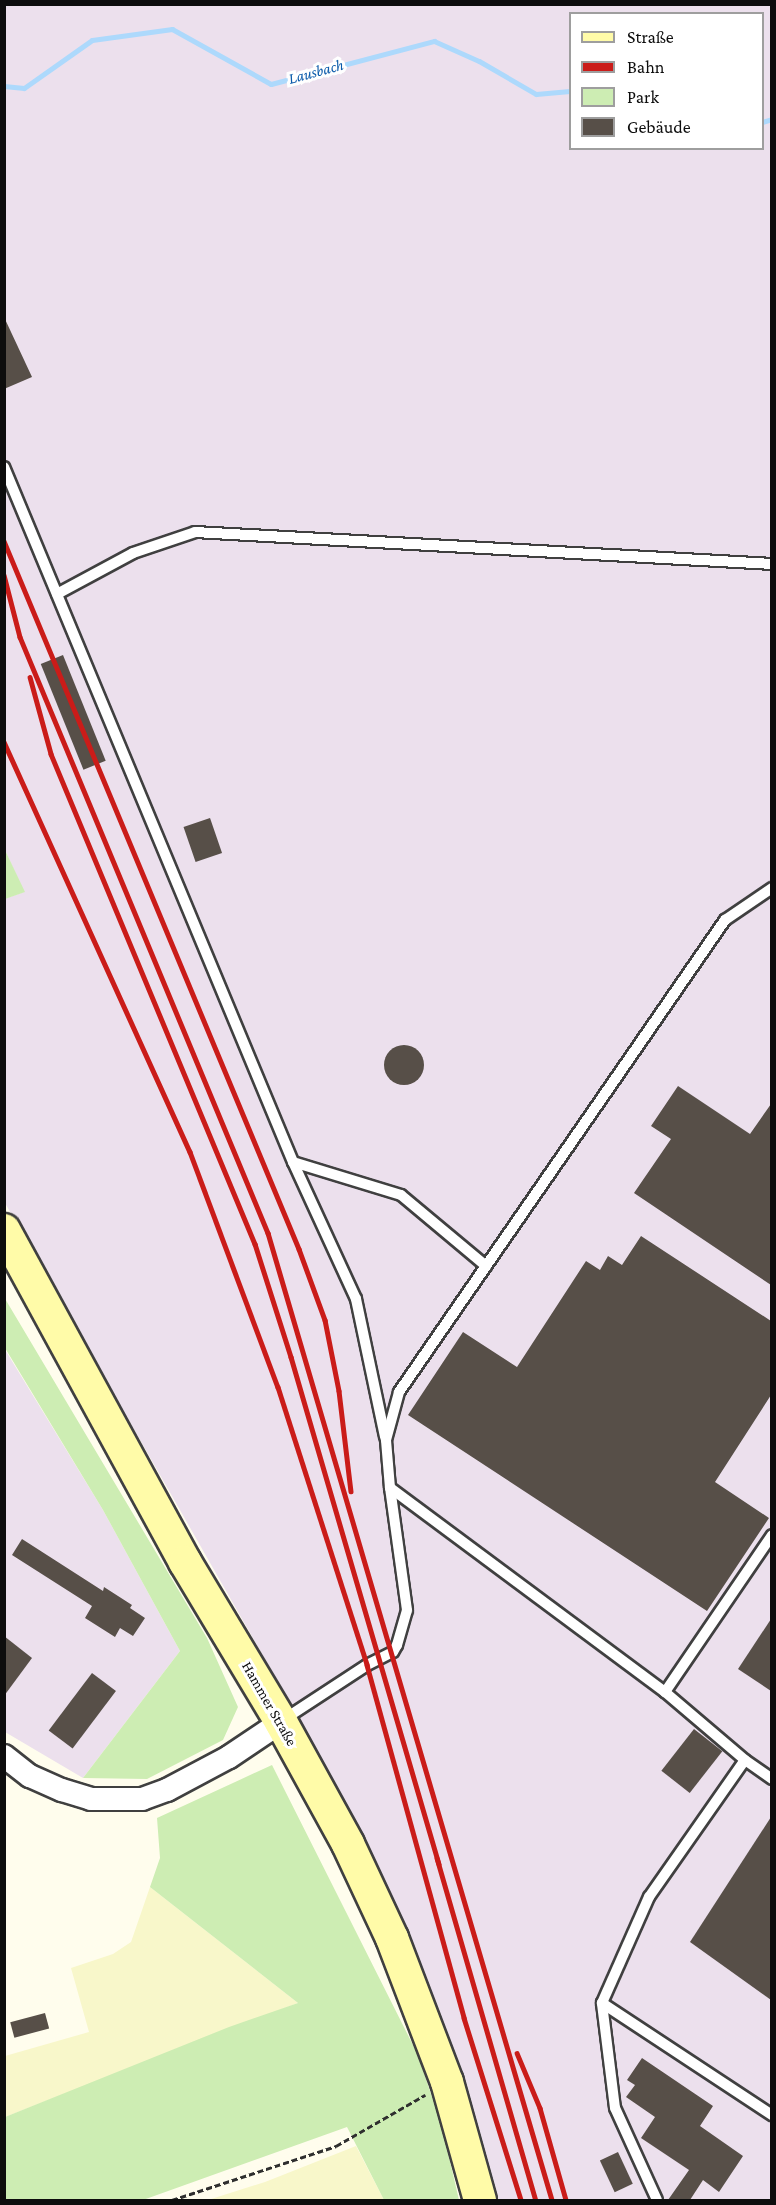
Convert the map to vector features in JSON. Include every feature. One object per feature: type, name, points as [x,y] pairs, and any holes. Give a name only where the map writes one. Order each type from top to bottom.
[{"type":"main road","name":"Hammer Straße","points":[[4,1230],[186,1562],[281,1722],[348,1844],[392,1938],[447,2082],[480,2200]]},
{"type":"street","points":[[4,1756],[30,1776],[62,1790],[91,1799],[142,1799],[167,1790],[229,1757],[281,1722]]},
{"type":"lane","points":[[4,467],[293,1162],[356,1299],[386,1440],[390,1488],[407,1610],[393,1652],[367,1665],[281,1722]]},
{"type":"lane","points":[[57,594],[133,553],[195,532],[771,564]]},
{"type":"lane","points":[[386,1440],[399,1392],[725,920],[771,888]]},
{"type":"lane","points":[[293,1162],[401,1195],[486,1266]]},
{"type":"lane","points":[[390,1488],[665,1692],[745,1760],[771,1779]]},
{"type":"lane","points":[[665,1692],[771,1535]]},
{"type":"lane","points":[[657,2200],[615,2108],[602,2003],[649,1897],[745,1760]]},
{"type":"lane","points":[[602,2003],[771,2115]]},
{"type":"path","points":[[172,2200],[336,2146],[447,2082]]},
{"type":"shaded area","points":[[5,5],[771,5],[771,2200],[487,2200],[442,2033],[311,1740],[5,1203],[4,899],[24,892],[4,848]]},
{"type":"shaded area","points":[[4,1348],[103,1510],[180,1651],[83,1778],[5,1732]]},
{"type":"green space","points":[[4,848],[25,892],[5,899],[4,899]]},
{"type":"green space","points":[[4,1297],[207,1638],[238,1707],[223,1740],[147,1779],[83,1778],[180,1651],[103,1510],[5,1348]]},
{"type":"green space","points":[[272,1765],[418,2055],[442,2127],[459,2200],[384,2200],[347,2127],[143,2200],[5,2200],[5,2117],[229,2027],[298,2003],[150,1887],[160,1858],[157,1818]]},
{"type":"green space","points":[[150,1887],[298,2003],[5,2117],[5,2056],[89,2032],[71,1968],[113,1954],[131,1942]]},
{"type":"green space","points":[[356,2146],[384,2200],[208,2200],[265,2182]]},
{"type":"building","points":[[4,317],[32,377],[4,389]]},
{"type":"building","points":[[63,655],[106,761],[83,770],[41,664]]},
{"type":"building","points":[[210,818],[222,853],[196,862],[184,827]]},
{"type":"building","points":[[404,1045],[412,1046],[418,1051],[423,1057],[423,1073],[418,1079],[412,1084],[404,1085],[396,1084],[390,1079],[385,1073],[384,1065],[385,1057],[390,1051],[396,1046]]},
{"type":"building","points":[[678,1086],[750,1134],[771,1104],[771,1285],[634,1193],[671,1139],[651,1126]]},
{"type":"building","points":[[641,1236],[771,1321],[771,1395],[715,1482],[769,1518],[707,1611],[408,1415],[463,1332],[517,1367],[586,1261],[600,1270],[608,1256],[622,1265]]},
{"type":"building","points":[[22,1539],[103,1591],[104,1587],[132,1605],[130,1608],[145,1618],[133,1636],[120,1628],[115,1637],[85,1618],[92,1606],[12,1555]]},
{"type":"building","points":[[771,1619],[771,1691],[738,1669]]},
{"type":"building","points":[[4,1636],[32,1658],[4,1696]]},
{"type":"building","points":[[92,1673],[116,1691],[73,1749],[49,1731]]},
{"type":"building","points":[[694,1729],[722,1751],[690,1793],[661,1771]]},
{"type":"building","points":[[771,1817],[771,2000],[690,1942]]},
{"type":"building","points":[[45,2013],[49,2028],[14,2038],[10,2022]]},
{"type":"building","points":[[642,2058],[713,2106],[700,2126],[743,2156],[719,2192],[703,2180],[690,2200],[668,2200],[689,2170],[641,2138],[655,2117],[626,2097],[635,2085],[627,2080]]},
{"type":"building","points":[[618,2152],[633,2184],[615,2192],[600,2160]]},
{"type":"waterway","name":"Lausbach","points":[[4,86],[24,88],[92,40],[172,29],[271,84],[434,41],[479,61],[536,94],[569,91]]},
{"type":"waterway","name":"Lausbach","points":[[764,121],[772,119]]},
{"type":"railway","points":[[4,541],[299,1249],[325,1320],[339,1391],[351,1491]]},
{"type":"railway","points":[[4,575],[20,637],[268,1233],[552,2200]]},
{"type":"railway","points":[[30,677],[51,754],[255,1244],[291,1357],[439,1864]]},
{"type":"railway","points":[[4,742],[190,1152],[278,1387],[367,1665],[464,2018],[521,2200]]},
{"type":"railway","points":[[437,1858],[536,2200]]},
{"type":"railway","points":[[517,2053],[540,2108],[566,2200]]}]
